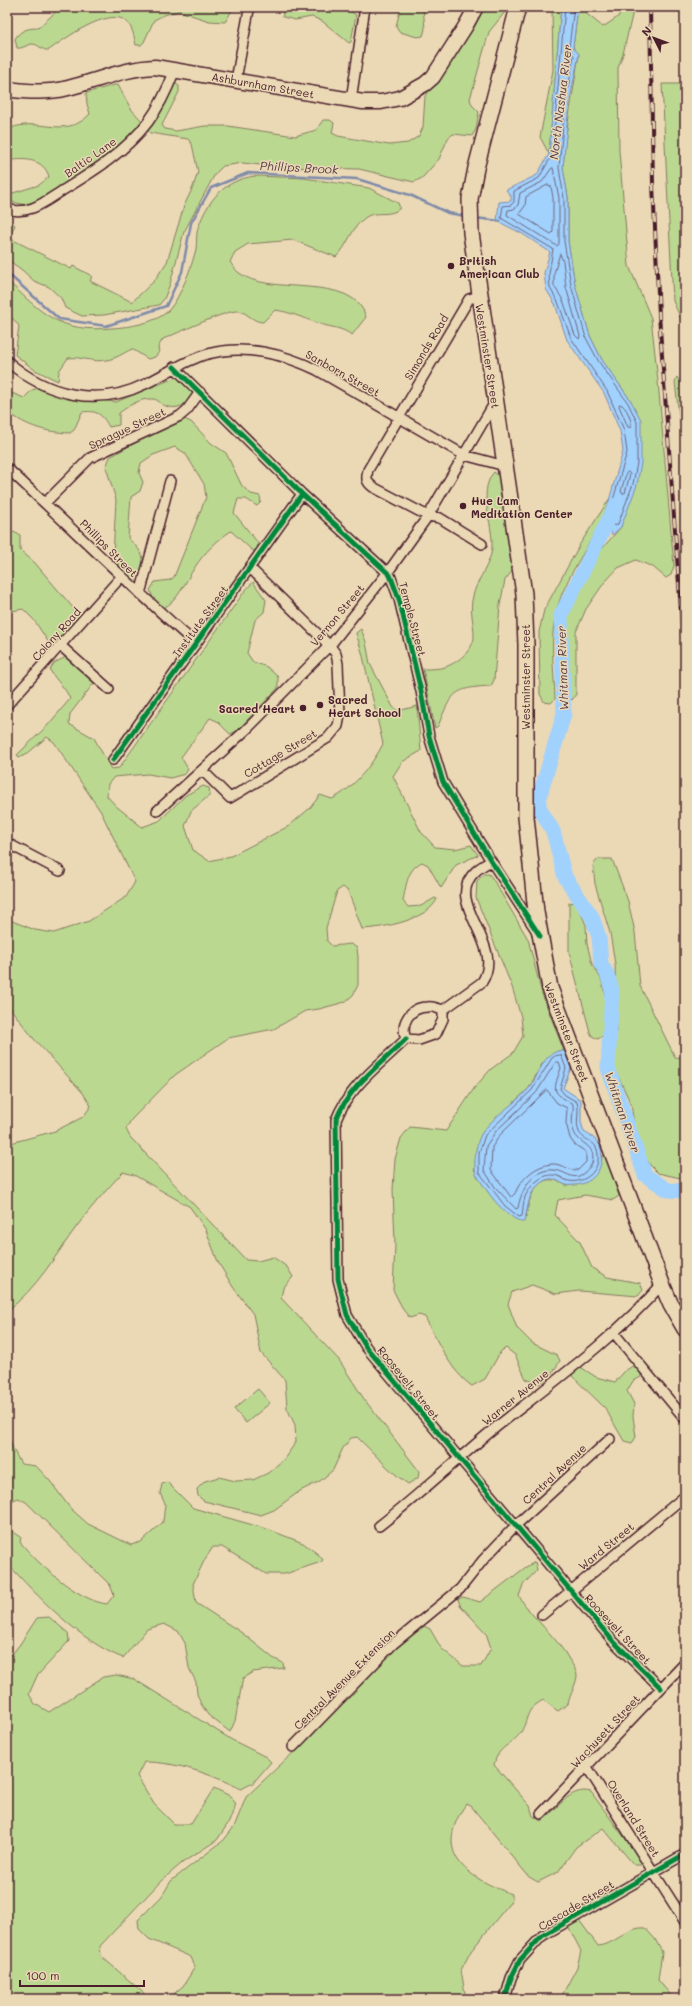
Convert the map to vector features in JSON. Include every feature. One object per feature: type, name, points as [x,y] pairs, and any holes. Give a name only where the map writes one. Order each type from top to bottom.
[{"type":"highway","name":"Westminster Street","points":[[518,7],[488,119],[470,199],[471,233],[479,296],[526,617],[526,818],[540,936],[550,988],[662,1284],[671,1305],[685,1329]]},
{"type":"main road","name":"Ashburnham Street","points":[[7,89],[22,91],[55,91],[140,68],[155,67],[351,100],[381,102],[407,95],[425,84],[437,71],[476,7]]},
{"type":"street","points":[[351,100],[365,7]]},
{"type":"street","points":[[236,80],[249,10]]},
{"type":"street","name":"Baltic Lane","points":[[7,209],[26,210],[45,202],[90,174],[117,154],[148,122],[170,83],[175,70]]},
{"type":"street","name":"Simonds Road","points":[[479,296],[469,299],[368,470],[367,480],[372,487],[428,516],[440,518],[482,544]]},
{"type":"street","name":"Sanborn Street","points":[[7,361],[39,383],[75,395],[97,397],[112,396],[130,391],[174,368],[209,354],[247,350],[273,354],[303,363],[317,370],[464,455],[505,466]]},
{"type":"street","name":"Temple Street","points":[[174,368],[302,494],[388,572],[393,581],[399,599],[421,691],[429,736],[443,782],[491,861],[540,936]]},
{"type":"street","name":"Sprague Street","points":[[45,503],[90,458],[180,416],[187,410],[200,392]]},
{"type":"street","name":"Vernon Street","points":[[157,811],[203,771],[330,646],[388,572],[428,516],[495,402]]},
{"type":"street","name":"Phillips Street","points":[[7,468],[121,577],[196,644]]},
{"type":"street","points":[[140,594],[170,481]]},
{"type":"street","name":"Institute Street","points":[[113,760],[302,494]]},
{"type":"street","name":"Cottage Street","points":[[203,771],[230,798],[328,738],[335,731],[340,717],[336,655],[330,646],[250,568]]},
{"type":"street","name":"Colony Road","points":[[7,705],[121,577]]},
{"type":"street","points":[[61,646],[109,689]]},
{"type":"street","points":[[7,843],[60,871]]},
{"type":"street","points":[[443,1010],[482,982],[489,967],[488,954],[465,901],[466,889],[469,880],[475,872],[491,861]]},
{"type":"street","points":[[428,1006],[443,1010],[443,1019],[436,1034],[419,1040],[406,1040],[403,1032],[404,1024],[410,1014],[419,1008],[428,1006]]},
{"type":"street","name":"Roosevelt Street","points":[[406,1040],[349,1094],[341,1106],[336,1120],[338,1279],[348,1315],[366,1347],[515,1526],[613,1641],[661,1688]]},
{"type":"street","name":"Warner Avenue","points":[[379,1526],[410,1502],[458,1458],[614,1333],[640,1309],[662,1284]]},
{"type":"street","points":[[614,1333],[685,1419]]},
{"type":"street","name":"Central Avenue","points":[[515,1526],[610,1439]]},
{"type":"street","name":"Ward Street","points":[[542,1615],[685,1496]]},
{"type":"street","name":"Central Avenue Extension","points":[[293,1747],[394,1644],[463,1586],[485,1557],[515,1526]]},
{"type":"street","name":"Wachusett Street","points":[[541,1814],[685,1663]]},
{"type":"street","name":"Overland Street","points":[[587,1767],[685,1922]]},
{"type":"street","name":"Cascade Street","points":[[505,1999],[511,1978],[520,1960],[542,1936],[685,1854]]},
{"type":"green space","points":[[61,7],[234,7],[225,22],[209,21],[179,11],[164,15],[154,20],[144,42],[141,45],[136,45],[132,30],[127,22],[119,18],[110,18],[99,21],[75,32],[49,50],[45,50],[33,44],[17,48],[15,39],[19,33],[31,28],[38,28]]},
{"type":"green space","points":[[282,7],[343,7],[356,15],[351,42],[349,43],[322,21],[312,17],[295,20],[283,17]]},
{"type":"green space","points":[[401,7],[423,7],[425,29],[423,36],[417,37],[400,32],[396,26]]},
{"type":"green space","points":[[484,7],[509,7],[489,32],[470,99],[472,105],[479,112],[476,129],[472,136],[453,134],[448,138],[439,159],[422,178],[414,182],[359,169],[278,167],[243,163],[223,166],[215,174],[184,232],[170,284],[164,299],[159,305],[104,315],[82,316],[65,308],[61,298],[49,287],[34,281],[7,259],[7,219],[15,225],[9,238],[71,269],[73,266],[92,276],[90,281],[132,302],[154,281],[167,262],[184,206],[198,172],[192,144],[188,139],[150,133],[147,130],[173,86],[176,84],[179,86],[179,92],[162,125],[165,129],[176,131],[205,126],[228,126],[295,136],[316,130],[323,120],[330,120],[334,123],[332,133],[338,136],[389,145],[408,143],[419,136],[423,127],[425,96],[475,26]]},
{"type":"green space","points":[[552,7],[561,7],[549,154],[540,137],[553,70]]},
{"type":"green space","points":[[578,7],[603,27],[618,17],[622,7],[634,7],[623,54],[618,68],[619,151],[629,266],[651,318],[674,566],[671,575],[666,578],[653,567],[636,560],[618,568],[604,583],[586,609],[576,632],[576,694],[572,700],[568,696],[564,617],[600,551],[621,527],[631,401],[602,360],[590,336],[575,285],[568,241],[568,197],[563,168],[565,141],[579,54],[573,48]]},
{"type":"green space","points":[[682,76],[685,76],[685,328],[673,301],[662,84],[682,84]]},
{"type":"green space","points":[[118,85],[131,109],[142,121],[141,128],[118,148],[42,201],[26,205],[12,202],[9,199],[13,193],[39,185],[49,177],[43,166],[38,163],[26,160],[7,161],[7,131],[15,126],[37,125],[64,127],[73,125],[90,114],[86,93]]},
{"type":"green space","points":[[255,176],[304,178],[369,188],[398,203],[400,208],[392,213],[370,215],[361,221],[336,257],[293,240],[248,244],[235,252],[230,262],[238,272],[252,280],[269,284],[328,289],[345,294],[358,303],[366,317],[352,335],[340,329],[281,311],[275,310],[263,322],[259,322],[239,311],[233,311],[163,339],[158,347],[159,352],[155,357],[148,359],[132,349],[119,356],[101,361],[68,358],[59,371],[58,381],[35,370],[15,355],[19,326],[7,312],[7,280],[31,303],[53,319],[65,324],[94,329],[126,327],[150,321],[169,310],[178,297],[189,272],[196,249],[198,228],[207,208],[226,187],[244,178]]},
{"type":"green space","points":[[177,377],[185,382],[194,394],[186,403],[175,408],[164,405],[155,399],[139,401],[130,405],[119,413],[119,425],[109,427],[104,419],[95,412],[82,412],[74,430],[70,433],[52,431],[37,428],[7,412],[7,391],[24,398],[32,390],[39,388],[74,398],[116,402]]},
{"type":"green space","points":[[677,377],[685,389],[685,466],[675,382]]},
{"type":"green space","points":[[184,419],[191,422],[211,443],[226,453],[242,486],[251,494],[260,496],[261,502],[257,506],[246,499],[238,499],[234,513],[258,543],[257,549],[253,551],[231,531],[221,538],[207,552],[195,567],[177,596],[163,608],[153,598],[150,590],[155,582],[170,580],[174,577],[206,497],[204,484],[185,453],[175,447],[153,455],[141,463],[139,473],[143,482],[140,491],[131,497],[128,538],[141,553],[143,563],[142,568],[133,580],[121,568],[113,556],[116,500],[106,467],[110,457],[165,426]]},
{"type":"green space","points":[[494,472],[501,478],[513,570],[505,580],[500,605],[494,680],[491,686],[469,688],[456,694],[451,699],[438,726],[435,728],[423,669],[442,668],[450,665],[468,651],[473,641],[472,601],[474,591],[491,554],[492,544],[486,501],[486,490]]},
{"type":"green space","points":[[610,498],[599,526],[568,580],[557,608],[553,631],[555,699],[551,703],[544,702],[540,694],[539,632],[544,610],[580,544]]},
{"type":"green space","points":[[7,531],[20,535],[20,550],[35,563],[80,616],[55,645],[49,643],[34,620],[23,609],[12,611],[7,616]]},
{"type":"green space","points":[[253,582],[266,600],[264,612],[255,620],[247,653],[253,662],[267,667],[278,677],[278,688],[237,731],[230,734],[217,721],[210,718],[181,757],[188,769],[185,774],[170,778],[148,774],[114,777],[108,784],[107,796],[116,806],[142,827],[159,821],[186,795],[203,786],[209,788],[210,795],[191,811],[185,826],[193,850],[209,861],[231,856],[289,826],[310,808],[320,795],[332,799],[340,795],[368,768],[383,744],[362,652],[356,633],[361,629],[366,642],[370,664],[393,707],[398,711],[417,706],[421,751],[402,762],[393,776],[421,832],[435,847],[455,849],[471,845],[478,855],[456,865],[441,888],[428,865],[422,862],[417,865],[410,873],[408,878],[403,901],[408,907],[421,906],[435,898],[437,899],[432,906],[424,912],[404,922],[393,925],[362,929],[348,891],[343,887],[337,891],[326,928],[327,941],[332,946],[351,944],[357,948],[358,985],[353,995],[345,1002],[305,1011],[274,1029],[228,1038],[175,1075],[131,1120],[126,1129],[130,1137],[246,1260],[258,1261],[273,1257],[287,1267],[293,1277],[283,1288],[281,1298],[339,1360],[364,1399],[419,1471],[418,1478],[408,1484],[388,1468],[357,1437],[351,1438],[343,1448],[333,1470],[320,1481],[300,1491],[274,1510],[261,1515],[204,1501],[198,1496],[197,1489],[205,1481],[219,1477],[235,1481],[253,1480],[268,1473],[284,1459],[296,1442],[295,1425],[287,1408],[285,1380],[261,1353],[253,1314],[233,1287],[218,1262],[206,1230],[190,1207],[134,1175],[123,1172],[82,1219],[37,1282],[7,1311],[7,1144],[55,1131],[83,1117],[91,1106],[83,1093],[34,1039],[7,1004],[7,919],[35,930],[54,933],[89,921],[126,897],[135,882],[101,812],[54,742],[47,737],[28,753],[19,757],[17,755],[48,725],[70,699],[66,691],[50,670],[54,663],[66,657],[94,683],[70,714],[69,724],[94,738],[111,769],[119,768],[244,592]]},
{"type":"green space","points":[[598,859],[612,859],[628,901],[635,932],[640,986],[675,1057],[685,1058],[685,1179],[658,1173],[650,1165],[637,1143],[631,1104],[612,1063],[617,1031],[615,964],[610,933],[595,884],[593,865]]},
{"type":"green space","points":[[484,874],[489,874],[494,881],[528,939],[542,994],[564,1051],[558,1051],[542,1064],[529,1088],[482,1133],[475,1153],[476,1164],[474,1170],[526,1217],[530,1200],[537,1186],[549,1180],[557,1181],[567,1186],[586,1180],[598,1170],[602,1156],[606,1156],[619,1196],[613,1200],[585,1195],[558,1200],[555,1215],[580,1242],[592,1268],[607,1277],[640,1283],[643,1290],[638,1296],[579,1291],[556,1294],[532,1285],[512,1292],[508,1304],[517,1328],[532,1343],[557,1355],[560,1361],[551,1375],[539,1384],[526,1379],[515,1355],[506,1348],[501,1351],[485,1379],[472,1386],[464,1380],[451,1364],[439,1345],[425,1317],[419,1315],[410,1318],[404,1311],[393,1290],[395,1245],[393,1189],[395,1159],[401,1138],[410,1127],[446,1131],[475,1087],[491,1069],[513,1053],[523,1036],[521,1017],[512,987],[476,898],[477,881]]},
{"type":"green space","points":[[576,902],[586,925],[587,944],[592,964],[601,979],[606,998],[604,1035],[598,1039],[592,1036],[590,1032],[569,952],[569,903]]},
{"type":"green space","points":[[634,1365],[641,1369],[641,1377],[633,1381],[627,1391],[634,1404],[633,1416],[636,1437],[632,1443],[624,1441],[605,1408],[572,1376],[573,1369],[582,1368],[596,1377],[615,1382],[625,1371]]},
{"type":"green space","points":[[258,1389],[270,1403],[246,1423],[234,1409]]},
{"type":"green space","points":[[7,1431],[13,1449],[21,1464],[36,1466],[50,1481],[70,1508],[88,1524],[131,1545],[141,1542],[163,1522],[165,1504],[160,1493],[162,1484],[167,1482],[193,1508],[267,1529],[303,1543],[319,1555],[323,1560],[285,1574],[266,1574],[222,1547],[213,1547],[205,1559],[193,1584],[196,1603],[242,1633],[273,1658],[283,1663],[284,1668],[253,1672],[243,1678],[235,1721],[230,1732],[208,1715],[201,1704],[197,1694],[196,1682],[189,1668],[185,1643],[178,1631],[164,1624],[147,1629],[123,1658],[107,1651],[91,1641],[60,1617],[7,1563],[7,1530],[9,1529],[21,1537],[20,1542],[37,1561],[72,1589],[84,1596],[107,1604],[114,1595],[110,1585],[26,1502],[18,1498],[7,1503]]},
{"type":"green space","points":[[535,1562],[537,1570],[523,1585],[519,1596],[530,1612],[558,1643],[575,1669],[577,1678],[568,1704],[558,1711],[543,1700],[533,1707],[528,1714],[521,1732],[514,1740],[502,1749],[496,1758],[494,1765],[530,1806],[533,1816],[541,1821],[570,1796],[583,1791],[591,1792],[640,1859],[641,1865],[634,1865],[603,1828],[576,1847],[558,1872],[538,1882],[529,1877],[471,1806],[466,1804],[456,1821],[452,1836],[453,1850],[459,1861],[468,1871],[480,1880],[512,1894],[512,1900],[471,1951],[461,1970],[466,1999],[168,1999],[183,1986],[195,1967],[191,1957],[149,1939],[139,1929],[138,1920],[162,1896],[171,1881],[224,1840],[234,1827],[246,1797],[295,1751],[390,1651],[424,1626],[430,1629],[441,1648],[463,1666],[481,1666],[491,1648],[486,1633],[460,1605],[458,1599],[463,1597],[480,1602],[526,1567]]},
{"type":"green space","points":[[49,1617],[68,1633],[69,1641],[37,1676],[29,1694],[35,1704],[49,1712],[103,1677],[116,1675],[134,1679],[232,1740],[266,1757],[271,1762],[253,1783],[241,1789],[218,1778],[169,1764],[144,1762],[137,1776],[154,1804],[174,1824],[191,1824],[214,1788],[230,1796],[236,1804],[229,1822],[217,1840],[182,1863],[161,1881],[100,1946],[101,1956],[148,1997],[161,1999],[7,1999],[7,1661],[37,1618]]},
{"type":"green space","points":[[579,1920],[598,1946],[604,1945],[633,1930],[645,1928],[655,1939],[662,1952],[658,1980],[674,1999],[560,1999],[577,1967],[581,1951],[568,1926]]},
{"type":"water","name":"North Nashua River","points":[[561,7],[578,7],[573,47],[579,54],[569,104],[563,168],[568,197],[568,241],[575,285],[590,336],[602,360],[631,401],[641,420],[641,463],[637,485],[621,527],[612,535],[605,515],[623,451],[620,431],[604,393],[567,340],[555,304],[546,289],[544,273],[550,252],[521,233],[497,221],[499,202],[511,201],[511,196],[506,190],[537,175],[549,154]]},
{"type":"water","points":[[558,1051],[564,1051],[571,1068],[563,1088],[581,1100],[581,1122],[584,1132],[598,1143],[601,1149],[602,1156],[600,1168],[593,1178],[582,1184],[567,1185],[552,1179],[545,1180],[533,1191],[524,1222],[521,1222],[501,1207],[490,1195],[476,1174],[475,1165],[477,1147],[480,1137],[487,1126],[531,1086],[545,1061],[549,1056]]},
{"type":"waterway","name":"Phillips Brook","points":[[7,273],[59,319],[106,326],[166,306],[182,272],[191,223],[211,188],[248,173],[357,179],[410,195],[448,213],[465,216]]},
{"type":"waterway","name":"Phillips Brook","points":[[475,218],[500,221]]},
{"type":"waterway","name":"Whitman River","points":[[616,505],[561,615],[564,714],[539,798],[539,807],[553,831],[565,877],[592,917],[599,937],[601,964],[607,974],[612,990],[608,1068],[645,1175],[668,1190],[685,1191]]},
{"type":"railway","points":[[650,7],[653,184],[659,315],[685,665]]},
{"type":"cycle path","points":[[174,367],[302,494],[390,575],[399,599],[421,691],[429,736],[443,782],[491,861],[540,936]]},
{"type":"cycle path","points":[[113,760],[302,494]]},
{"type":"cycle path","points":[[406,1039],[357,1086],[342,1108],[336,1120],[338,1279],[347,1315],[366,1347],[613,1641],[661,1688]]},
{"type":"cycle path","points":[[505,1999],[511,1978],[520,1960],[542,1936],[685,1854]]},
{"type":"place","name":"British American Club","points":[[451,266]]},
{"type":"place","name":"Hue Lam Meditation Center","points":[[463,506]]},
{"type":"place","name":"Sacred Heart School","points":[[320,705]]},
{"type":"place","name":"Sacred Heart","points":[[303,708]]}]
